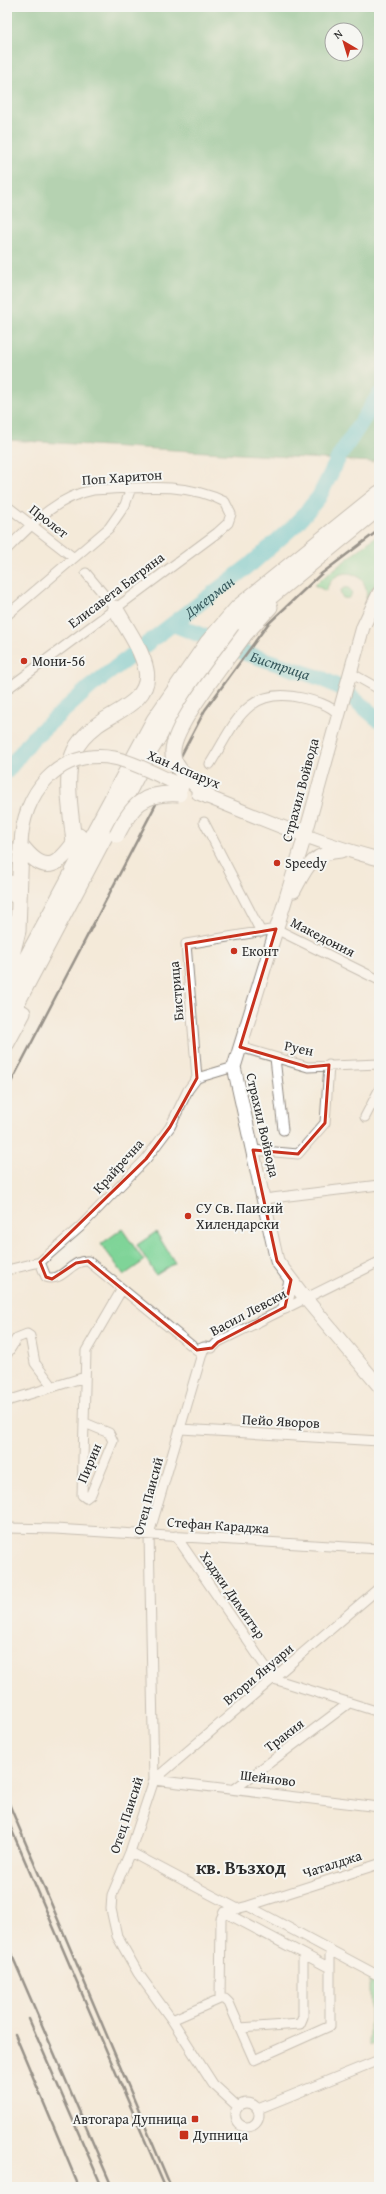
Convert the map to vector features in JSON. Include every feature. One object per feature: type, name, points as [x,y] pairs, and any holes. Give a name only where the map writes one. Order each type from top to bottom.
[{"type":"main road","points":[[183,786],[173,756],[176,734],[256,592],[379,494]]},
{"type":"main road","points":[[13,879],[41,864],[58,862],[67,854],[154,720],[212,646],[280,597],[358,525],[379,508]]},
{"type":"main road","points":[[74,843],[69,781],[71,758],[78,745],[90,731],[137,699],[146,681],[146,670],[142,658],[115,608]]},
{"type":"main road","points":[[7,1022],[167,721],[212,646]]},
{"type":"main road","points":[[7,994],[154,720]]},
{"type":"main road","points":[[7,1043],[130,811],[138,804],[153,796],[165,794],[183,786],[208,796]]},
{"type":"main road","points":[[21,846],[31,858],[41,864]]},
{"type":"main road","points":[[7,975],[18,931],[13,879],[21,846]]},
{"type":"street","name":"Поп Харитон","points":[[7,549],[32,524],[63,500],[73,495],[94,490],[174,487],[190,489],[225,502],[229,508]]},
{"type":"street","points":[[7,615],[109,528],[125,505],[132,488]]},
{"type":"street","name":"Пролет","points":[[7,506],[74,558]]},
{"type":"street","name":"Елисавета Багряна","points":[[7,689],[216,533],[228,523],[231,514],[229,508]]},
{"type":"street","points":[[86,573],[115,608]]},
{"type":"street","name":"Страхил Войвода","points":[[379,593],[364,622],[305,836],[234,1067],[277,1261],[305,1298],[379,1386]]},
{"type":"street","points":[[348,678],[379,689]]},
{"type":"street","points":[[210,764],[240,716],[248,707],[262,697],[288,694],[324,704],[339,710]]},
{"type":"street","name":"Хан Аспарух","points":[[21,846],[25,813],[36,790],[55,772],[76,761],[101,757],[117,759],[183,786]]},
{"type":"street","name":"Хан Аспарух","points":[[208,796],[305,836],[348,851],[379,859]]},
{"type":"street","points":[[204,822],[261,932]]},
{"type":"street","points":[[282,911],[308,866],[316,857],[327,852],[348,851]]},
{"type":"street","points":[[7,949],[13,920],[13,879]]},
{"type":"street","name":"Бистрица","points":[[197,1078],[186,944],[276,929]]},
{"type":"street","name":"Македония","points":[[276,929],[379,980]]},
{"type":"street","name":"Руен","points":[[240,1047],[308,1067],[379,1064]]},
{"type":"street","points":[[275,1058],[284,1130]]},
{"type":"street","points":[[253,1150],[298,1154],[325,1123],[329,1065]]},
{"type":"street","points":[[197,1078],[234,1067]]},
{"type":"street","name":"Крайречна","points":[[7,1270],[40,1262],[80,1227],[146,1159],[170,1127],[188,1090],[197,1078]]},
{"type":"street","points":[[365,1117],[379,1090]]},
{"type":"street","points":[[264,1199],[379,1185]]},
{"type":"street","points":[[40,1262],[46,1277],[52,1279],[58,1277],[76,1263],[88,1261],[197,1350],[204,1347]]},
{"type":"street","name":"Васил Левски","points":[[204,1347],[212,1348],[218,1342],[379,1262]]},
{"type":"street","points":[[286,1308],[291,1280]]},
{"type":"street","name":"Пирин","points":[[85,1423],[109,1433],[113,1441],[91,1494],[86,1498],[82,1495],[86,1351],[122,1289]]},
{"type":"street","points":[[7,1354],[17,1338],[27,1334],[30,1336],[35,1363],[53,1387]]},
{"type":"street","name":"Отец Паисий","points":[[172,2020],[138,1973],[121,1942],[111,1909],[112,1895],[130,1852],[154,1780],[149,1534],[204,1347]]},
{"type":"street","points":[[7,1399],[85,1377]]},
{"type":"street","name":"Пейо Яворов","points":[[181,1429],[379,1441]]},
{"type":"street","name":"Стефан Караджа","points":[[7,1528],[149,1534],[379,1549]]},
{"type":"street","name":"Хаджи Димитър","points":[[176,1536],[274,1679]]},
{"type":"street","name":"Втори Януари","points":[[154,1780],[379,1588]]},
{"type":"street","points":[[274,1679],[379,1712]]},
{"type":"street","name":"Тракия","points":[[236,1788],[349,1703]]},
{"type":"street","name":"Шейново","points":[[154,1780],[236,1788],[379,1807]]},
{"type":"street","points":[[130,1852],[238,1909]]},
{"type":"street","name":"Чаталджа","points":[[224,1912],[248,1906],[379,1864]]},
{"type":"street","points":[[248,1906],[379,1976]]},
{"type":"street","points":[[220,1998],[221,1919],[224,1912],[330,1968]]},
{"type":"street","points":[[237,2106],[213,2084],[172,2020],[220,1998],[225,1999],[229,2003],[254,2060],[330,2026],[330,1950]]},
{"type":"street","points":[[240,2028],[300,2024],[303,2017],[303,1954]]},
{"type":"street","points":[[258,2109],[379,2060]]},
{"type":"street","points":[[248,2102],[258,2109],[259,2117],[255,2124],[243,2126],[234,2118],[237,2106],[248,2102]]},
{"type":"highlighted area","points":[[276,929],[240,1047],[308,1067],[329,1065],[325,1123],[298,1154],[253,1150],[277,1261],[291,1280],[285,1307],[218,1342],[212,1348],[197,1350],[88,1261],[76,1263],[52,1279],[46,1277],[40,1262],[146,1159],[170,1127],[197,1078],[186,944]]},
{"type":"green space","points":[[7,7],[379,7],[379,454],[373,462],[7,440]]},
{"type":"green space","points":[[379,534],[379,578],[366,599],[366,589],[363,582],[358,577],[351,574],[344,573],[337,576],[331,582],[326,591],[314,585]]},
{"type":"green space","points":[[344,588],[348,588],[350,589],[350,597],[344,598],[341,595],[341,591]]},
{"type":"green space","points":[[122,1229],[144,1261],[124,1275],[101,1244]]},
{"type":"green space","points":[[156,1232],[175,1263],[156,1275],[137,1245]]},
{"type":"green space","points":[[370,1977],[379,1981],[379,2041],[370,2045]]},
{"type":"waterway","name":"Джерман","points":[[7,771],[32,739],[90,687],[250,565],[296,524],[319,497],[340,455],[379,395]]},
{"type":"waterway","name":"Бистрица","points":[[173,624],[248,654],[323,679],[342,689],[379,720]]},
{"type":"railway","points":[[7,1090],[205,710],[268,624],[321,574],[379,530]]},
{"type":"railway","points":[[7,1799],[171,2187]]},
{"type":"railway","points":[[7,1819],[165,2187]]},
{"type":"railway","points":[[7,1944],[112,2187]]},
{"type":"railway","points":[[29,2019],[102,2187]]},
{"type":"railway","points":[[15,2034],[79,2187]]},
{"type":"place","name":"Мони-56","points":[[24,661]]},
{"type":"place","name":"Speedy","points":[[277,863]]},
{"type":"place","name":"Еконт","points":[[234,951]]},
{"type":"place","name":"СУ Св. Паисий Хилендарски","points":[[188,1216]]},
{"type":"place","name":"Автогара Дупница","points":[[195,2119]]},
{"type":"place","name":"Дупница","points":[[184,2135]]},
{"type":"district","name":"кв. Възход","points":[[241,1867]]}]
